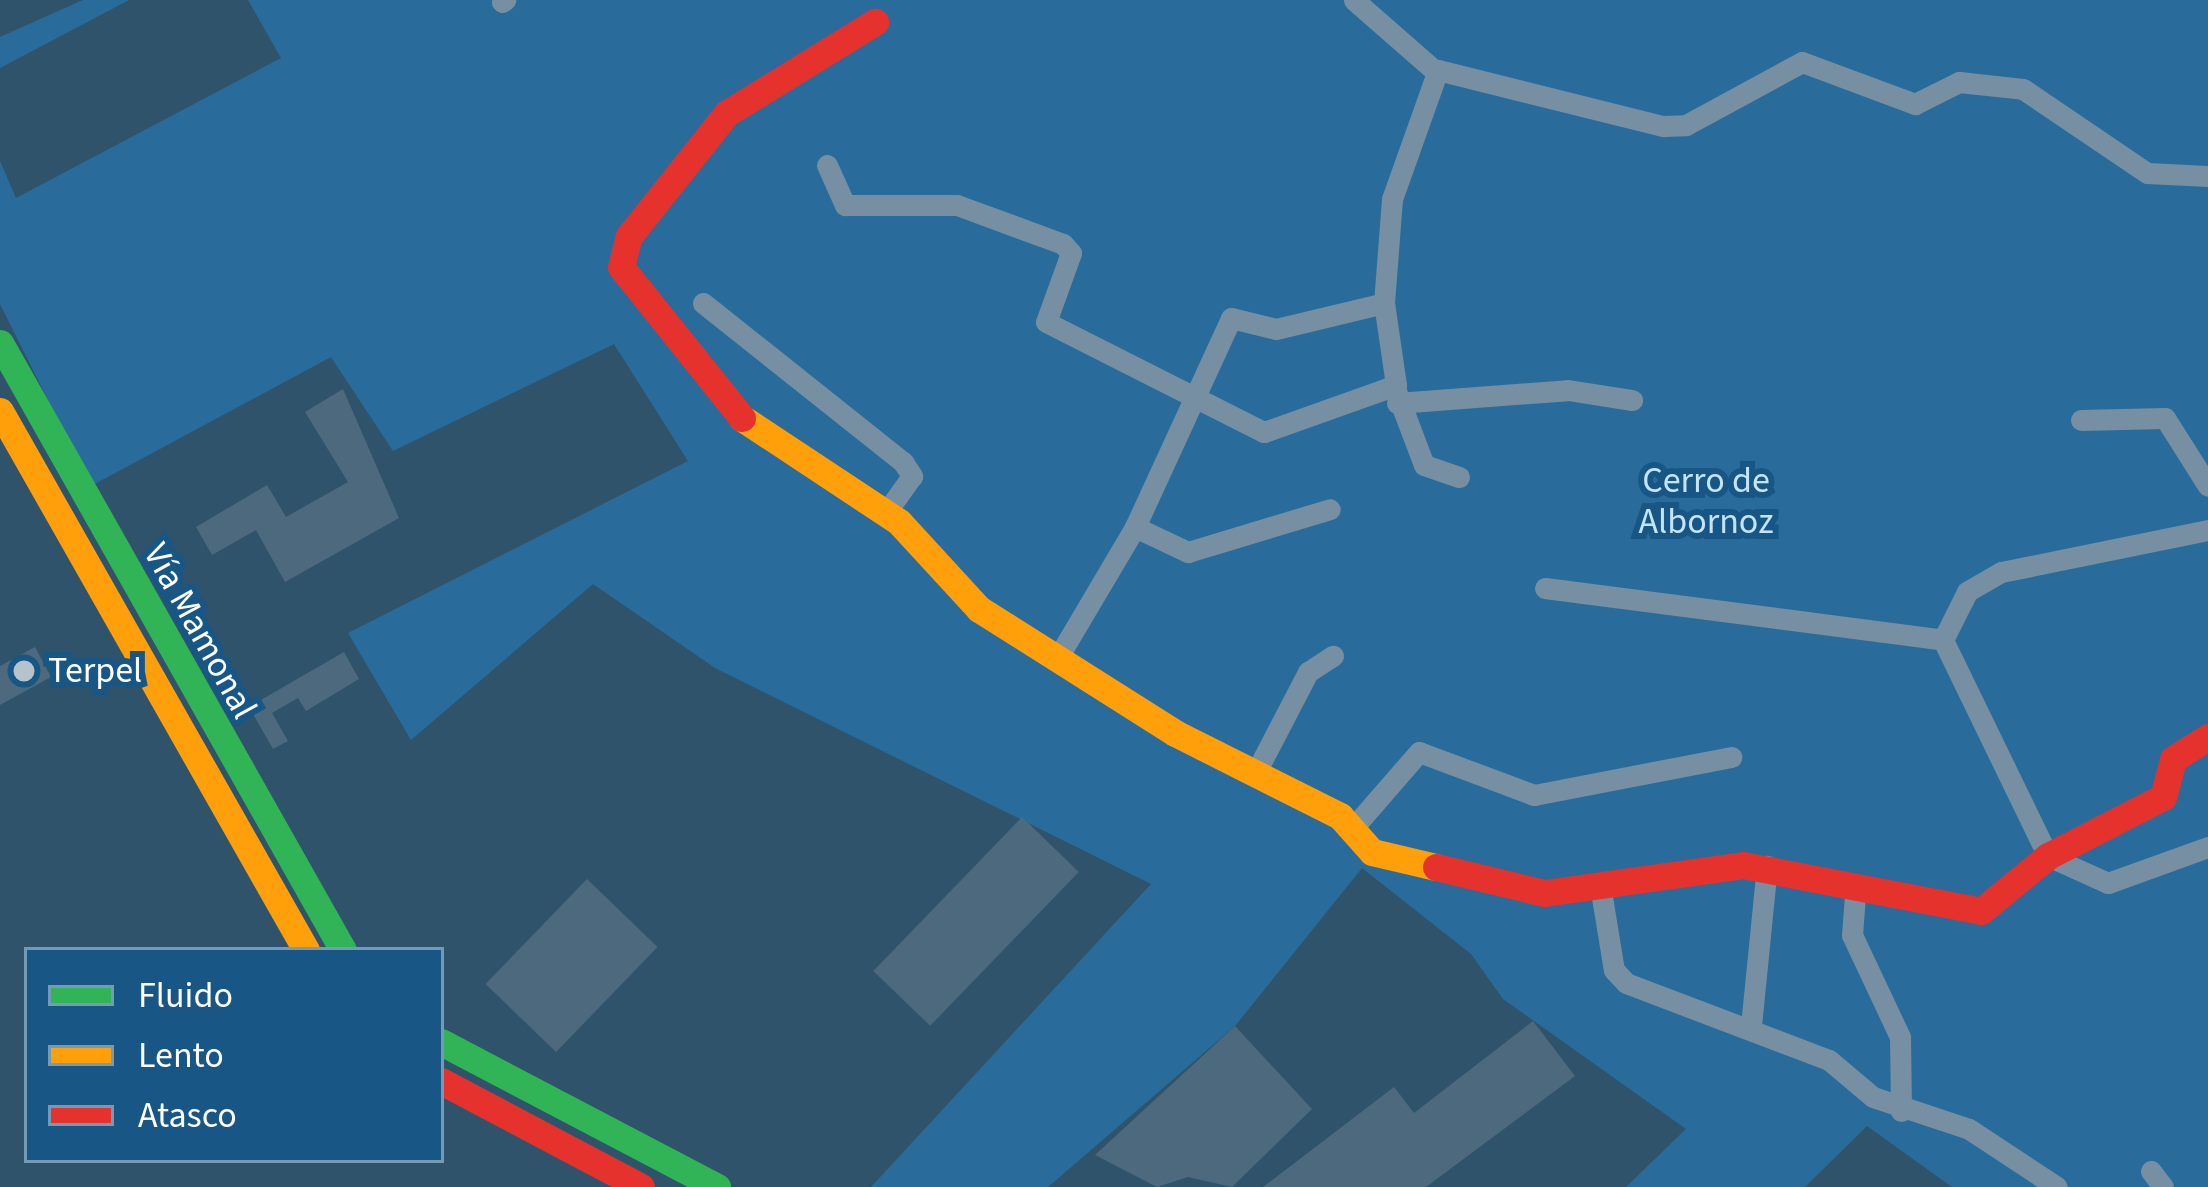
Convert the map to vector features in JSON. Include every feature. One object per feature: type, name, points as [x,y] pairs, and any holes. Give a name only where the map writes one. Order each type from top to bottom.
[{"type":"street","points":[[1354,0],[1436,71],[1663,126],[1686,125],[1802,62],[1900,102],[1959,82],[2023,89],[2147,173],[2208,176]]},
{"type":"street","points":[[875,22],[728,113],[619,258],[669,342],[733,412],[885,514],[979,609],[1352,829],[1372,852],[1505,887],[1600,892],[1767,866],[1817,872],[1855,896],[1981,911],[2048,856],[2163,797],[2173,759],[2208,737]]},
{"type":"street","points":[[1436,71],[1392,200],[1384,303],[1396,394],[1424,465],[1459,477]]},
{"type":"street","points":[[827,165],[845,205],[958,205],[1063,244],[1071,253],[1046,322],[1193,401],[1264,432],[1396,394],[1568,390],[1632,400]]},
{"type":"street","points":[[703,303],[903,462],[912,476],[885,514]]},
{"type":"street","points":[[1057,659],[1135,527],[1232,318],[1276,329],[1384,303]]},
{"type":"street","name":"Vía Mamonal","points":[[0,343],[341,947]]},
{"type":"street","name":"Vía Mamonal","points":[[0,411],[305,947]]},
{"type":"street","points":[[2080,420],[2165,418],[2208,486]]},
{"type":"street","points":[[1135,527],[1188,552],[1330,508]]},
{"type":"street","points":[[1943,640],[1967,592],[2001,572],[2208,530]]},
{"type":"street","points":[[1545,588],[1943,640]]},
{"type":"street","points":[[1943,640],[2048,856],[2108,883],[2208,847]]},
{"type":"street","points":[[1256,772],[1308,671],[1333,656]]},
{"type":"street","points":[[1352,829],[1419,752],[1534,794],[1731,758]]},
{"type":"street","points":[[1751,1026],[1767,866]]},
{"type":"street","points":[[1600,892],[1614,970],[1627,982],[1751,1026],[1828,1060],[1901,1111],[1969,1129],[2056,1187]]},
{"type":"street","points":[[1855,896],[1852,934],[1900,1037],[1901,1111]]},
{"type":"street","points":[[444,1044],[717,1187]]},
{"type":"street","points":[[444,1083],[641,1187]]},
{"type":"green space","points":[[83,0],[129,0],[0,68],[0,37]]},
{"type":"green space","name":"Cerro de Albornoz","points":[[248,0],[2208,0],[2208,1187],[1952,1187],[1867,1126],[1805,1187],[1626,1187],[1686,1129],[1503,999],[1471,954],[1362,868],[1235,1026],[1048,1187],[871,1187],[1151,884],[715,668],[593,584],[411,740],[348,633],[688,461],[614,344],[393,451],[331,357],[91,486],[0,304],[0,161],[16,198],[281,58]]},
{"type":"building","points":[[343,389],[399,518],[285,582],[256,530],[212,555],[196,527],[267,485],[286,517],[348,482],[305,412]]},
{"type":"building","name":"Terpel","points":[[35,647],[51,677],[0,705],[0,666]]},
{"type":"building","points":[[344,652],[359,679],[306,711],[298,698],[272,713],[288,741],[273,749],[249,707]]},
{"type":"building","points":[[1022,817],[1079,872],[930,1026],[873,971]]},
{"type":"building","points":[[587,879],[657,947],[556,1052],[486,984]]},
{"type":"building","points":[[1533,1021],[1575,1076],[1426,1187],[1263,1187],[1394,1087],[1414,1113]]},
{"type":"building","points":[[1235,1026],[1312,1109],[1232,1187],[1188,1177],[1157,1187],[1095,1155]]},
{"type":"traffic: fast","points":[[0,343],[341,947]]},
{"type":"traffic: fast","points":[[444,1044],[717,1187]]},
{"type":"traffic: slow","points":[[0,411],[304,947]]},
{"type":"traffic: slow","points":[[742,418],[899,522],[979,609],[1175,733],[1340,816],[1372,852],[1436,867]]},
{"type":"traffic: jam","points":[[742,418],[621,267],[629,236],[727,113],[875,22]]},
{"type":"traffic: jam","points":[[1436,867],[1544,893],[1743,865],[1981,911],[2048,856],[2163,797],[2173,759],[2208,737]]},
{"type":"traffic: jam","points":[[444,1083],[641,1187]]},
{"type":"place","name":"Terpel","points":[[24,671]]}]
